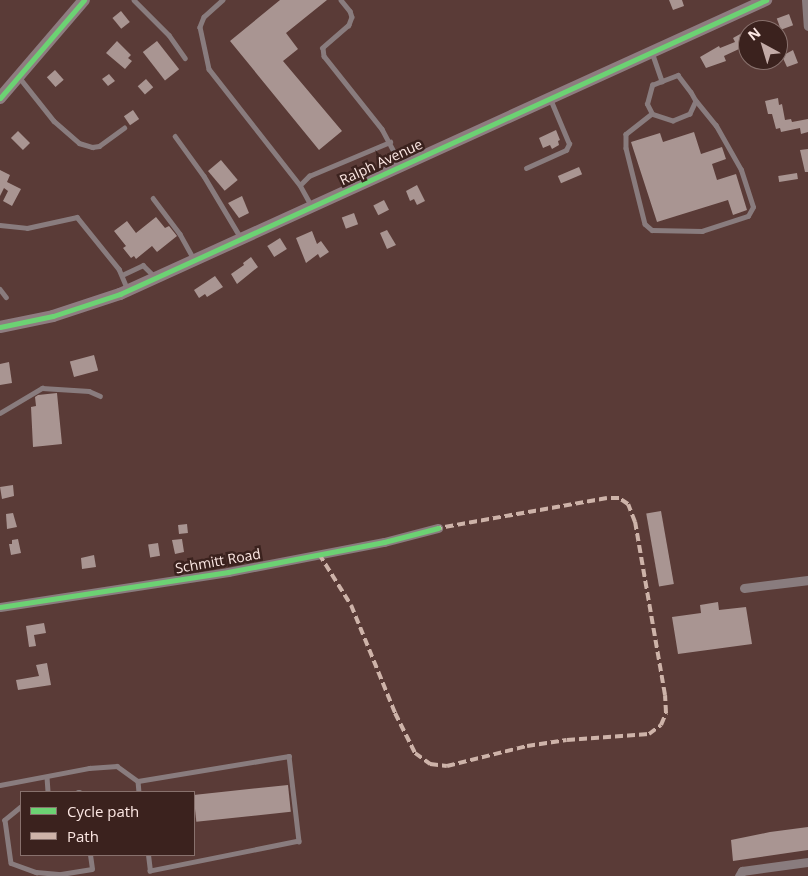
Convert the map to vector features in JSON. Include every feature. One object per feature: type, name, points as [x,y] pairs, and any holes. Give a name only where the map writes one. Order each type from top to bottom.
[{"type":"street","points":[[0,98],[84,0]]},
{"type":"street","name":"Ralph Avenue","points":[[0,327],[59,314],[128,290],[766,0]]},
{"type":"street","points":[[806,0],[808,26]]},
{"type":"street","name":"Schmitt Road","points":[[0,608],[228,572],[384,542],[438,528]]},
{"type":"street","points":[[744,588],[808,580]]},
{"type":"street","points":[[739,874],[808,862]]},
{"type":"lane","points":[[134,0],[169,35],[185,58]]},
{"type":"lane","points":[[223,0],[204,17],[200,27],[209,69],[300,185],[312,206]]},
{"type":"lane","points":[[341,0],[350,11],[352,17],[349,26],[323,48],[324,56],[390,142],[401,165]]},
{"type":"lane","points":[[652,51],[662,81]]},
{"type":"lane","points":[[652,114],[626,134],[626,148],[645,224],[652,230],[702,231],[748,216],[753,207],[741,170],[716,126],[678,75],[652,85],[647,104],[652,114],[674,121],[690,114],[696,100]]},
{"type":"lane","points":[[18,76],[54,121],[79,143],[92,147],[99,146],[124,128]]},
{"type":"lane","points":[[526,168],[566,150],[569,144],[549,98]]},
{"type":"lane","points":[[175,136],[204,176],[241,239]]},
{"type":"lane","points":[[300,185],[309,176],[390,142]]},
{"type":"lane","points":[[153,198],[180,234],[194,260]]},
{"type":"lane","points":[[0,225],[27,228],[77,217],[122,275],[128,290]]},
{"type":"lane","points":[[122,275],[143,265],[155,278]]},
{"type":"lane","points":[[0,289],[6,297]]},
{"type":"lane","points":[[0,413],[42,388],[89,391],[100,396]]},
{"type":"lane","points":[[0,784],[89,768],[117,766],[138,781],[289,756],[299,841],[150,871],[148,856]]},
{"type":"lane","points":[[47,777],[48,791]]},
{"type":"lane","points":[[138,781],[139,791]]},
{"type":"lane","points":[[20,808],[5,820],[11,863],[36,872],[61,874],[92,869],[90,856]]},
{"type":"building","points":[[280,0],[327,0],[286,33],[298,49],[283,61],[342,131],[319,150],[230,41]]},
{"type":"building","points":[[669,0],[682,0],[684,6],[673,10]]},
{"type":"building","points":[[121,11],[130,22],[121,29],[112,18]]},
{"type":"building","points":[[789,14],[793,25],[788,27],[788,20],[777,18]]},
{"type":"building","points":[[738,35],[738,49],[724,56],[726,61],[706,68],[700,57],[719,46],[720,48],[735,42],[733,38]]},
{"type":"building","points":[[117,41],[131,55],[128,58],[132,61],[125,69],[106,53]]},
{"type":"building","points":[[157,41],[179,69],[165,80],[143,52]]},
{"type":"building","points":[[793,50],[798,63],[788,67],[788,53]]},
{"type":"building","points":[[55,70],[64,80],[56,87],[47,77]]},
{"type":"building","points":[[109,74],[115,81],[108,86],[102,79]]},
{"type":"building","points":[[146,79],[153,87],[145,95],[138,86]]},
{"type":"building","points":[[778,98],[779,105],[782,104],[785,120],[791,119],[792,122],[808,119],[808,132],[801,134],[800,128],[781,132],[780,128],[776,129],[772,114],[768,114],[765,101]]},
{"type":"building","points":[[133,110],[139,119],[130,125],[124,116]]},
{"type":"building","points":[[556,130],[560,140],[558,141],[559,145],[552,149],[550,145],[543,148],[539,138]]},
{"type":"building","points":[[18,131],[30,143],[23,150],[11,138]]},
{"type":"building","points":[[694,132],[701,154],[722,147],[726,159],[712,164],[717,180],[736,174],[747,210],[733,215],[728,200],[657,222],[631,142],[660,133],[663,142]]},
{"type":"building","points":[[808,149],[808,172],[805,172],[800,150]]},
{"type":"building","points":[[221,160],[238,180],[225,191],[208,171]]},
{"type":"building","points":[[579,167],[582,174],[561,183],[558,176]]},
{"type":"building","points":[[0,170],[10,175],[7,182],[21,189],[12,206],[3,201],[8,191],[4,188],[0,196]]},
{"type":"building","points":[[797,173],[798,179],[779,182],[778,176]]},
{"type":"building","points":[[417,185],[425,201],[417,205],[414,199],[410,201],[406,191]]},
{"type":"building","points":[[242,196],[249,213],[239,218],[228,203]]},
{"type":"building","points":[[384,200],[389,210],[378,215],[373,205]]},
{"type":"building","points":[[354,213],[358,224],[346,229],[342,217]]},
{"type":"building","points":[[156,217],[165,228],[169,226],[177,236],[157,252],[152,246],[136,259],[134,256],[131,258],[123,248],[126,246],[114,231],[127,221],[136,233]]},
{"type":"building","points":[[387,230],[396,245],[387,249],[380,233]]},
{"type":"building","points":[[312,231],[317,244],[321,241],[329,252],[320,258],[318,254],[306,263],[296,238]]},
{"type":"building","points":[[280,238],[287,249],[274,257],[267,246]]},
{"type":"building","points":[[251,257],[258,267],[237,284],[231,274],[244,265],[243,263]]},
{"type":"building","points":[[215,276],[223,287],[207,297],[205,294],[199,298],[194,290]]},
{"type":"building","points":[[94,355],[98,370],[74,377],[70,361]]},
{"type":"building","points":[[9,362],[12,383],[0,385],[0,364]]},
{"type":"building","points":[[57,393],[62,444],[33,447],[31,407],[36,406],[35,397]]},
{"type":"building","points":[[13,485],[14,496],[2,499],[0,487]]},
{"type":"building","points":[[661,511],[674,584],[659,586],[646,514]]},
{"type":"building","points":[[13,513],[17,527],[7,529],[6,514]]},
{"type":"building","points":[[187,524],[188,533],[179,534],[178,525]]},
{"type":"building","points":[[18,539],[21,553],[11,555],[9,544],[12,544],[12,540]]},
{"type":"building","points":[[182,539],[184,552],[175,554],[172,540]]},
{"type":"building","points":[[158,543],[160,556],[150,557],[148,545]]},
{"type":"building","points":[[94,555],[96,567],[82,569],[81,558]]},
{"type":"building","points":[[718,602],[719,610],[746,607],[752,644],[678,654],[672,617],[701,613],[700,605]]},
{"type":"building","points":[[44,623],[46,633],[34,635],[36,646],[29,647],[26,626]]},
{"type":"building","points":[[47,663],[51,685],[18,690],[16,680],[39,676],[36,665]]},
{"type":"building","points":[[288,785],[291,812],[196,822],[195,795]]},
{"type":"building","points":[[808,827],[808,850],[733,861],[731,840]]},
{"type":"marked path","points":[[319,554],[351,605],[395,713],[415,753],[430,764],[447,766],[527,746],[567,740],[649,734],[661,725],[666,713],[665,695],[635,522],[628,504],[619,498],[607,498],[438,528]]},
{"type":"cycle path","points":[[0,98],[84,0]]},
{"type":"cycle path","points":[[0,327],[53,316],[120,294],[766,0]]},
{"type":"cycle path","points":[[0,607],[228,572],[384,542],[438,528]]}]
